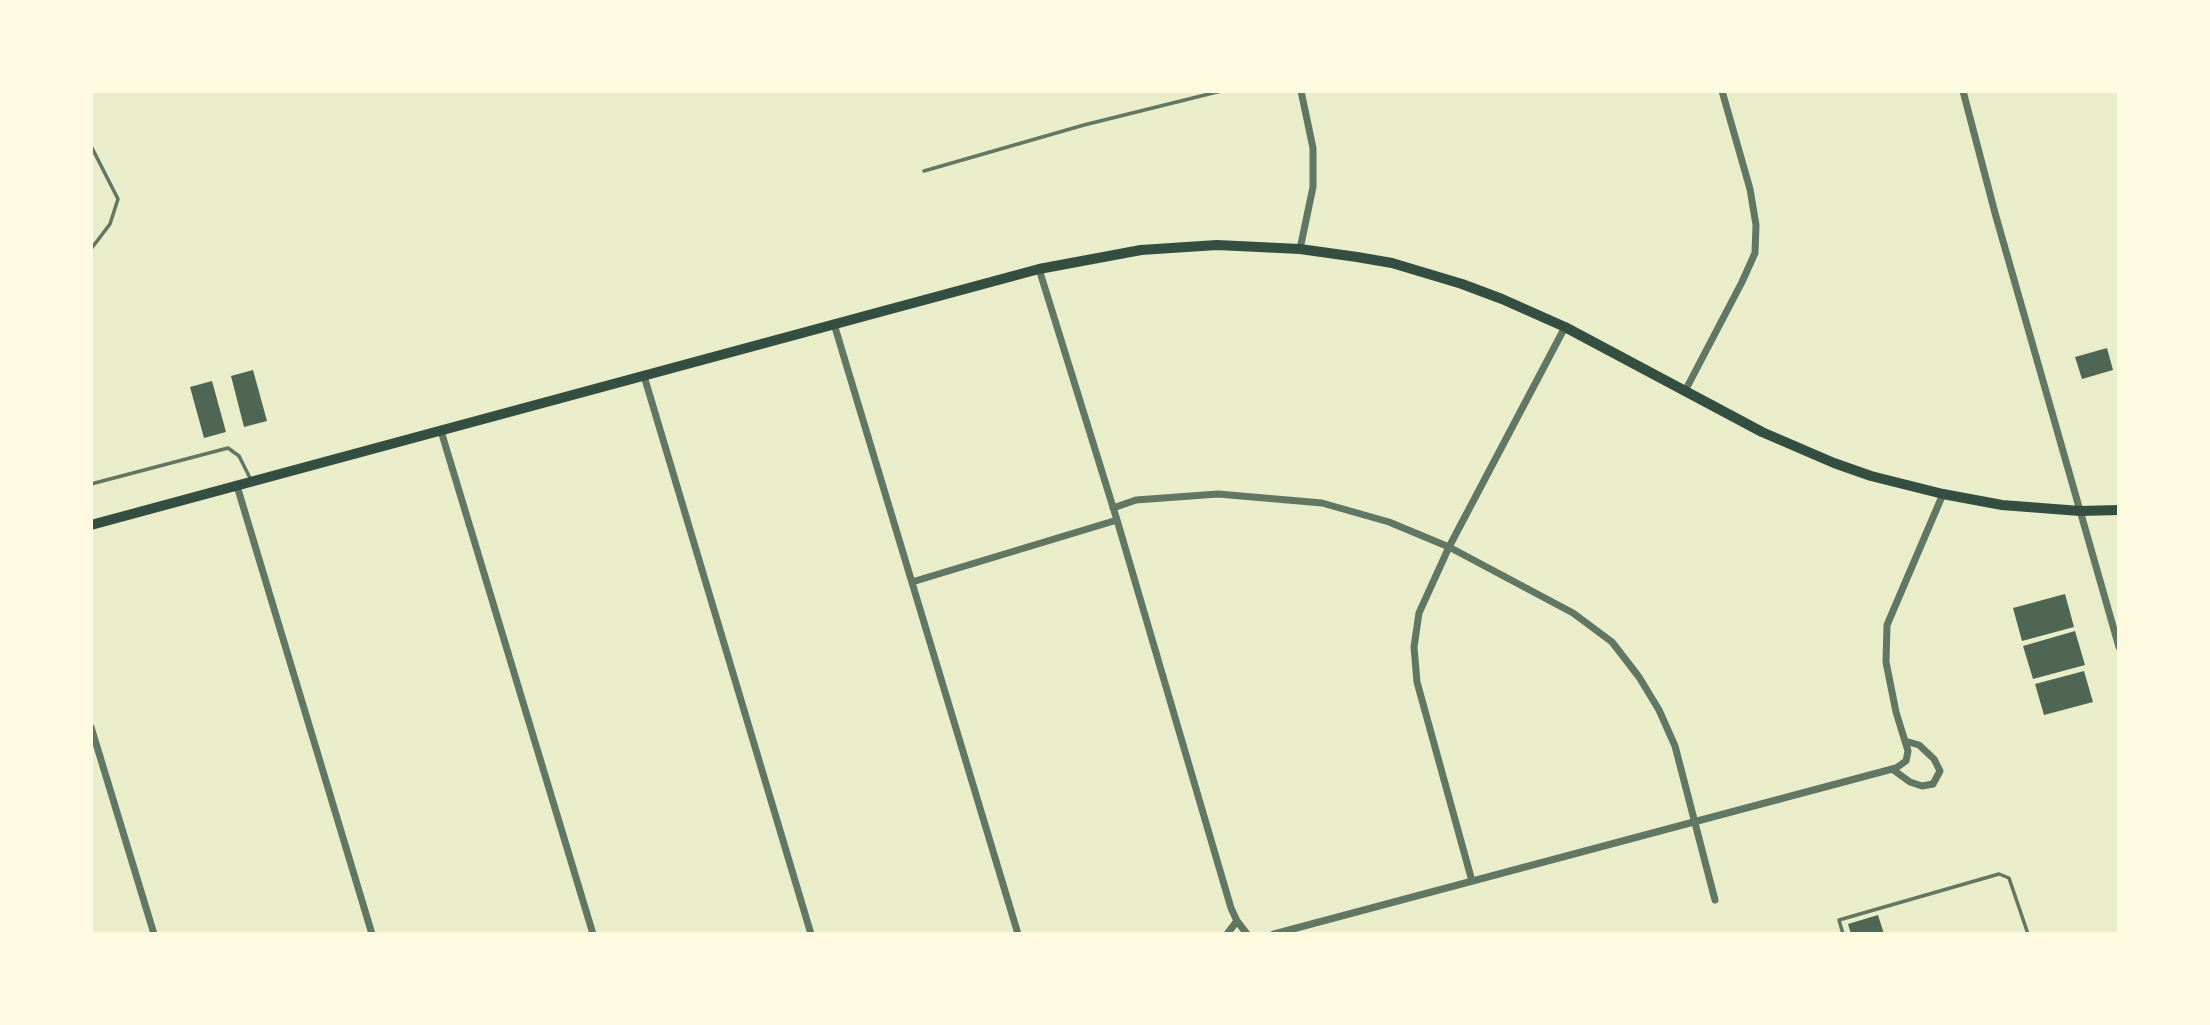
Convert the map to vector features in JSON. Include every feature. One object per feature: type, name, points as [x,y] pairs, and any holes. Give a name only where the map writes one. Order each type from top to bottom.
[{"type":"main road","points":[[91,525],[1040,269],[1103,256],[1180,247],[1258,246],[1357,257],[1425,272],[1502,299],[1565,327],[1762,432],[1871,476],[2002,505],[2080,511],[2119,510]]},
{"type":"street","points":[[1300,249],[1313,187],[1313,148],[1301,91]]},
{"type":"street","points":[[1685,391],[1755,253],[1756,225],[1750,189],[1722,91]]},
{"type":"street","points":[[1963,91],[1995,213],[2119,647]]},
{"type":"street","points":[[1040,269],[1231,908],[1247,934]]},
{"type":"street","points":[[834,324],[1018,934]]},
{"type":"street","points":[[1472,881],[1417,682],[1414,647],[1419,614],[1449,547],[1565,327]]},
{"type":"street","points":[[644,376],[811,934]]},
{"type":"street","points":[[441,431],[593,934]]},
{"type":"street","points":[[237,486],[372,934]]},
{"type":"street","points":[[1113,508],[1136,499],[1219,494],[1322,503],[1389,522],[1449,547],[1573,613],[1612,642],[1659,709],[1675,746],[1715,900]]},
{"type":"street","points":[[1274,934],[1892,769],[1906,761],[1908,751],[1896,712],[1886,662],[1887,625],[1943,494]]},
{"type":"street","points":[[912,582],[1117,520]]},
{"type":"street","points":[[91,727],[154,934]]},
{"type":"street","points":[[1892,769],[1910,782],[1922,786],[1933,784],[1940,771],[1934,759],[1919,745],[1905,741]]},
{"type":"street","points":[[1227,934],[1237,921]]},
{"type":"lane","points":[[925,170],[1084,125],[1221,91]]},
{"type":"lane","points":[[91,146],[118,199],[110,224],[91,249]]},
{"type":"lane","points":[[91,484],[228,448],[239,456],[252,482]]},
{"type":"lane","points":[[1843,934],[1839,920],[1999,874],[2009,878],[2028,934]]},
{"type":"building","points":[[2107,348],[2113,370],[2082,379],[2075,357]]},
{"type":"building","points":[[253,370],[267,421],[244,427],[231,376]]},
{"type":"building","points":[[212,381],[226,432],[204,438],[190,387]]},
{"type":"building","points":[[2065,594],[2074,627],[2022,641],[2013,608]]},
{"type":"building","points":[[2075,631],[2085,665],[2033,679],[2023,646]]},
{"type":"building","points":[[2084,671],[2093,702],[2044,715],[2035,684]]},
{"type":"building","points":[[1878,915],[1884,934],[1851,934],[1848,924]]}]
